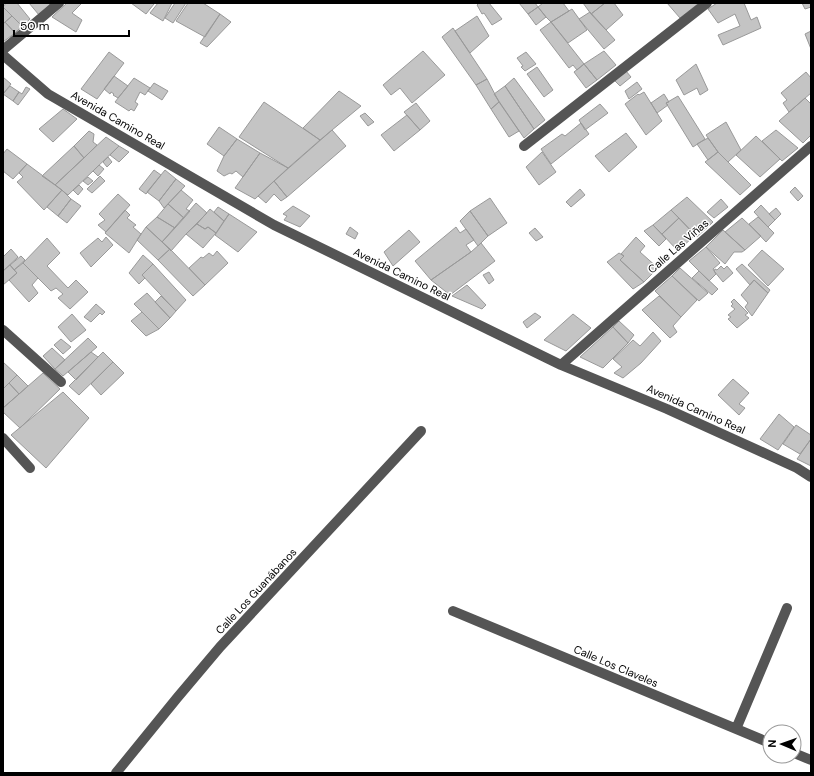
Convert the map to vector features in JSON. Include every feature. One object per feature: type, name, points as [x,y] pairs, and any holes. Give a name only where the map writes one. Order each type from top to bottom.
[{"type":"street","points":[[3,50],[58,3]]},
{"type":"street","points":[[524,146],[707,3]]},
{"type":"street","name":"Avenida Camino Real","points":[[3,55],[48,94],[274,225],[561,365],[667,408],[797,468],[811,477]]},
{"type":"street","name":"Calle Las Viñas","points":[[561,365],[811,146]]},
{"type":"street","points":[[3,330],[61,382]]},
{"type":"street","name":"Calle Los Guanábanos","points":[[116,773],[220,647],[421,431]]},
{"type":"street","points":[[3,438],[30,468]]},
{"type":"street","points":[[736,729],[787,608]]},
{"type":"street","name":"Calle Los Claveles","points":[[453,611],[762,740]]},
{"type":"building","points":[[6,3],[17,3],[30,19],[22,26],[3,7]]},
{"type":"building","points":[[29,3],[48,3],[50,5],[39,15]]},
{"type":"building","points":[[67,3],[82,3],[72,13],[82,20],[76,32],[52,17]]},
{"type":"building","points":[[131,3],[153,3],[154,4],[146,14]]},
{"type":"building","points":[[158,3],[172,3],[163,21],[150,13]]},
{"type":"building","points":[[175,3],[186,3],[173,23],[165,18]]},
{"type":"building","points":[[188,3],[203,3],[220,14],[205,37],[176,21]]},
{"type":"building","points":[[479,3],[489,3],[502,19],[492,25],[484,13],[482,14],[477,5]]},
{"type":"building","points":[[519,3],[535,3],[538,7],[528,14]]},
{"type":"building","points":[[543,3],[563,3],[569,11],[551,22],[538,7]]},
{"type":"building","points":[[583,3],[605,3],[591,14]]},
{"type":"building","points":[[605,3],[614,3],[623,15],[606,30],[591,14]]},
{"type":"building","points":[[667,3],[699,3],[680,18]]},
{"type":"building","points":[[717,3],[744,3],[751,20],[757,17],[761,28],[723,45],[718,35],[740,26],[735,14],[718,23],[708,9]]},
{"type":"building","points":[[802,3],[811,3],[811,7],[805,9]]},
{"type":"building","points":[[3,7],[12,16],[3,24]]},
{"type":"building","points":[[538,7],[546,17],[536,25],[528,14]]},
{"type":"building","points":[[572,9],[587,30],[568,43],[551,22]]},
{"type":"building","points":[[590,12],[615,40],[604,49],[579,19]]},
{"type":"building","points":[[220,14],[231,22],[207,47],[200,43]]},
{"type":"building","points":[[12,16],[22,26],[15,33],[5,22]]},
{"type":"building","points":[[477,16],[489,36],[470,53],[455,31]]},
{"type":"building","points":[[5,22],[15,33],[3,42],[3,24]]},
{"type":"building","points":[[551,22],[584,64],[577,70],[573,65],[569,68],[540,30]]},
{"type":"building","points":[[453,28],[487,79],[476,85],[442,37]]},
{"type":"building","points":[[811,31],[811,49],[805,34]]},
{"type":"building","points":[[423,51],[445,75],[412,103],[400,88],[391,95],[383,85]]},
{"type":"building","points":[[604,51],[616,65],[597,80],[584,64]]},
{"type":"building","points":[[109,52],[124,63],[97,99],[81,89]]},
{"type":"building","points":[[526,52],[536,64],[525,71],[521,67],[523,66],[517,58]]},
{"type":"building","points":[[584,64],[597,80],[586,88],[574,72]]},
{"type":"building","points":[[696,64],[708,90],[700,95],[697,88],[684,95],[676,80]]},
{"type":"building","points":[[537,67],[553,90],[544,97],[527,74]]},
{"type":"building","points":[[626,71],[631,77],[620,86],[614,80]]},
{"type":"building","points":[[806,72],[811,78],[811,93],[789,112],[783,103],[787,100],[781,93]]},
{"type":"building","points":[[114,76],[128,86],[118,98],[111,92],[110,94],[104,89]]},
{"type":"building","points":[[3,77],[11,84],[3,94]]},
{"type":"building","points":[[134,78],[150,88],[145,95],[140,92],[135,102],[138,104],[134,111],[131,109],[129,111],[115,102]]},
{"type":"building","points":[[514,78],[545,120],[534,129],[505,86]]},
{"type":"building","points":[[487,79],[499,102],[491,109],[476,85]]},
{"type":"building","points":[[637,82],[642,89],[629,99],[625,91]]},
{"type":"building","points":[[154,83],[168,91],[162,100],[148,91]]},
{"type":"building","points":[[10,86],[19,92],[13,101],[3,94]]},
{"type":"building","points":[[505,86],[534,129],[524,138],[494,94]]},
{"type":"building","points":[[26,87],[30,89],[18,105],[13,101],[19,92],[22,94]]},
{"type":"building","points":[[339,91],[361,106],[320,140],[303,128]]},
{"type":"building","points":[[644,92],[662,121],[646,135],[625,104],[638,94],[639,95]]},
{"type":"building","points":[[664,94],[669,102],[666,103],[668,105],[657,113],[651,103]]},
{"type":"building","points":[[678,96],[705,139],[693,147],[666,103]]},
{"type":"building","points":[[805,98],[811,104],[811,135],[803,143],[779,121]]},
{"type":"building","points":[[264,102],[320,140],[288,168],[239,137]]},
{"type":"building","points":[[499,102],[519,131],[509,137],[491,109]]},
{"type":"building","points":[[416,103],[430,121],[420,130],[404,112]]},
{"type":"building","points":[[600,104],[608,113],[585,130],[579,120]]},
{"type":"building","points":[[63,109],[77,119],[53,142],[39,129]]},
{"type":"building","points":[[365,113],[374,122],[368,126],[360,116]]},
{"type":"building","points":[[407,115],[420,130],[394,151],[381,135]]},
{"type":"building","points":[[726,122],[741,150],[728,162],[718,152],[706,135]]},
{"type":"building","points":[[581,123],[589,134],[551,164],[541,149],[562,134],[565,136]]},
{"type":"building","points":[[219,127],[237,139],[224,156],[207,144]]},
{"type":"building","points":[[332,130],[346,146],[287,197],[274,181]]},
{"type":"building","points":[[776,130],[798,148],[782,161],[762,141]]},
{"type":"building","points":[[89,131],[94,134],[93,142],[97,145],[84,158],[74,146]]},
{"type":"building","points":[[626,133],[637,147],[609,172],[595,156]]},
{"type":"building","points":[[756,136],[780,159],[760,177],[736,155]]},
{"type":"building","points":[[106,137],[119,146],[68,195],[55,185]]},
{"type":"building","points":[[708,138],[718,152],[708,160],[697,144]]},
{"type":"building","points":[[237,139],[260,153],[243,177],[236,171],[232,174],[230,173],[224,176],[217,171],[224,156]]},
{"type":"building","points":[[74,146],[84,158],[55,185],[42,176]]},
{"type":"building","points":[[119,146],[129,152],[119,162],[110,155]]},
{"type":"building","points":[[7,149],[27,164],[13,179],[3,171],[3,154]]},
{"type":"building","points":[[542,152],[556,172],[539,185],[526,167]]},
{"type":"building","points":[[718,152],[751,185],[740,195],[705,162]]},
{"type":"building","points":[[260,153],[288,168],[255,199],[235,188]]},
{"type":"building","points":[[108,157],[112,162],[107,167],[103,162]]},
{"type":"building","points":[[27,164],[62,190],[44,210],[17,182],[23,177],[19,173]]},
{"type":"building","points":[[99,165],[104,169],[98,176],[93,171]]},
{"type":"building","points":[[154,170],[161,175],[146,194],[139,189]]},
{"type":"building","points":[[165,170],[176,179],[159,201],[147,192]]},
{"type":"building","points":[[100,176],[105,181],[92,193],[87,189]]},
{"type":"building","points":[[88,177],[93,181],[88,185],[83,181]]},
{"type":"building","points":[[176,179],[185,186],[164,208],[159,201]]},
{"type":"building","points":[[274,181],[287,197],[281,201],[274,194],[266,203],[258,196]]},
{"type":"building","points":[[79,185],[83,189],[78,195],[73,190]]},
{"type":"building","points":[[795,187],[803,196],[798,201],[790,192]]},
{"type":"building","points":[[580,189],[585,195],[571,207],[566,202]]},
{"type":"building","points":[[62,190],[71,199],[58,216],[47,207]]},
{"type":"building","points":[[181,190],[193,200],[186,209],[190,211],[184,218],[168,204]]},
{"type":"building","points":[[118,194],[130,205],[106,232],[98,225],[105,220],[99,214]]},
{"type":"building","points":[[687,197],[713,222],[697,237],[671,210]]},
{"type":"building","points":[[490,198],[507,223],[488,236],[470,211]]},
{"type":"building","points":[[71,199],[81,206],[67,223],[58,216]]},
{"type":"building","points":[[721,199],[728,207],[714,218],[707,212]]},
{"type":"building","points":[[196,203],[207,213],[171,251],[162,242]]},
{"type":"building","points":[[168,204],[184,218],[175,228],[157,217]]},
{"type":"building","points":[[761,205],[775,220],[768,227],[754,212]]},
{"type":"building","points":[[293,206],[310,216],[300,227],[284,220],[287,216],[283,214]]},
{"type":"building","points":[[218,207],[229,214],[224,221],[214,212]]},
{"type":"building","points":[[776,208],[781,214],[775,220],[769,214]]},
{"type":"building","points":[[210,209],[224,221],[216,233],[208,227],[205,229],[197,224]]},
{"type":"building","points":[[125,210],[130,215],[127,218],[136,225],[133,227],[141,234],[129,253],[105,233]]},
{"type":"building","points":[[671,210],[679,218],[662,234],[653,225]]},
{"type":"building","points":[[470,211],[488,236],[478,246],[460,221]]},
{"type":"building","points":[[229,214],[257,232],[238,252],[215,235]]},
{"type":"building","points":[[157,217],[175,228],[162,242],[146,227]]},
{"type":"building","points":[[758,217],[774,233],[766,242],[749,224]]},
{"type":"building","points":[[679,218],[695,235],[678,251],[662,234]]},
{"type":"building","points":[[742,218],[761,236],[745,250],[725,232]]},
{"type":"building","points":[[197,224],[205,229],[208,227],[216,233],[203,248],[186,234]]},
{"type":"building","points":[[653,225],[666,239],[659,246],[644,231]]},
{"type":"building","points":[[146,227],[170,249],[158,260],[137,240]]},
{"type":"building","points":[[350,227],[358,233],[355,239],[346,234]]},
{"type":"building","points":[[456,227],[460,233],[466,229],[474,240],[466,245],[471,252],[431,280],[415,261]]},
{"type":"building","points":[[535,228],[543,237],[536,241],[529,233]]},
{"type":"building","points":[[409,230],[420,242],[393,266],[384,252]]},
{"type":"building","points":[[723,230],[745,250],[742,252],[734,252],[725,264],[706,247]]},
{"type":"building","points":[[106,237],[113,245],[91,267],[80,253],[98,238],[102,242]]},
{"type":"building","points":[[636,237],[645,246],[640,252],[658,268],[644,282],[620,260],[624,256],[621,254]]},
{"type":"building","points":[[47,238],[60,253],[47,266],[68,288],[76,280],[88,292],[70,309],[58,298],[63,294],[56,288],[51,291],[23,263]]},
{"type":"building","points":[[481,243],[495,261],[450,295],[431,280],[471,252]]},
{"type":"building","points":[[706,247],[720,263],[713,269],[716,274],[709,281],[689,261]]},
{"type":"building","points":[[11,249],[18,257],[3,271],[3,257]]},
{"type":"building","points":[[170,249],[205,285],[193,296],[158,260]]},
{"type":"building","points":[[762,250],[784,269],[768,286],[748,265]]},
{"type":"building","points":[[217,251],[228,263],[205,285],[189,268],[201,257],[203,258],[209,253],[213,256]]},
{"type":"building","points":[[619,253],[624,256],[620,260],[644,282],[633,289],[607,262]]},
{"type":"building","points":[[143,255],[153,264],[142,275],[145,278],[139,284],[129,273]]},
{"type":"building","points":[[21,256],[25,260],[14,270],[10,265]]},
{"type":"building","points":[[23,263],[38,278],[32,285],[38,293],[29,302],[9,280],[17,273],[14,270]]},
{"type":"building","points":[[153,264],[186,300],[176,311],[142,275]]},
{"type":"building","points":[[742,264],[770,290],[768,293],[754,280],[750,285],[736,269]]},
{"type":"building","points":[[10,265],[17,273],[3,285],[3,271]]},
{"type":"building","points":[[721,266],[724,269],[727,266],[733,273],[723,282],[714,271]]},
{"type":"building","points":[[680,268],[708,293],[699,301],[672,276]]},
{"type":"building","points":[[699,271],[718,289],[712,295],[692,278]]},
{"type":"building","points":[[489,272],[494,280],[489,284],[483,275]]},
{"type":"building","points":[[672,276],[697,300],[681,317],[655,291]]},
{"type":"building","points":[[754,280],[768,293],[752,316],[745,307],[748,303],[741,295]]},
{"type":"building","points":[[467,285],[486,305],[482,309],[452,296]]},
{"type":"building","points":[[147,293],[170,318],[159,329],[134,304]]},
{"type":"building","points":[[161,296],[176,311],[170,318],[155,302]]},
{"type":"building","points":[[659,296],[681,317],[673,326],[677,332],[670,338],[642,310]]},
{"type":"building","points":[[734,299],[748,313],[745,315],[749,318],[737,328],[728,319],[731,317],[728,315],[735,309],[731,306],[733,304],[731,302]]},
{"type":"building","points":[[96,304],[105,312],[102,315],[100,313],[91,322],[84,317]]},
{"type":"building","points":[[142,312],[159,329],[146,336],[131,321]]},
{"type":"building","points":[[535,313],[541,317],[527,328],[523,322]]},
{"type":"building","points":[[72,314],[86,330],[71,342],[58,327]]},
{"type":"building","points":[[573,314],[591,328],[566,351],[544,340]]},
{"type":"building","points":[[619,321],[634,335],[628,343],[613,327]]},
{"type":"building","points":[[613,327],[628,343],[603,368],[580,357]]},
{"type":"building","points":[[653,332],[661,341],[641,363],[623,378],[614,373],[622,367],[613,359],[633,340],[640,346]]},
{"type":"building","points":[[88,338],[97,347],[63,376],[55,369]]},
{"type":"building","points":[[61,339],[71,347],[63,354],[54,345]]},
{"type":"building","points":[[52,348],[65,360],[55,369],[43,356]]},
{"type":"building","points":[[91,352],[98,357],[76,380],[68,372]]},
{"type":"building","points":[[103,352],[113,362],[79,395],[69,386]]},
{"type":"building","points":[[3,362],[17,375],[3,389]]},
{"type":"building","points":[[113,362],[124,373],[101,395],[91,384]]},
{"type":"building","points":[[43,373],[60,389],[20,428],[3,412],[3,408]]},
{"type":"building","points":[[17,375],[28,386],[19,394],[9,383]]},
{"type":"building","points":[[733,379],[749,393],[739,404],[745,408],[739,415],[718,395]]},
{"type":"building","points":[[9,383],[19,394],[3,408],[3,389]]},
{"type":"building","points":[[63,392],[89,418],[46,468],[11,435]]},
{"type":"building","points":[[779,414],[794,427],[778,450],[760,439]]},
{"type":"building","points":[[796,425],[811,435],[811,439],[800,454],[783,444]]},
{"type":"building","points":[[811,439],[811,466],[797,459]]}]
